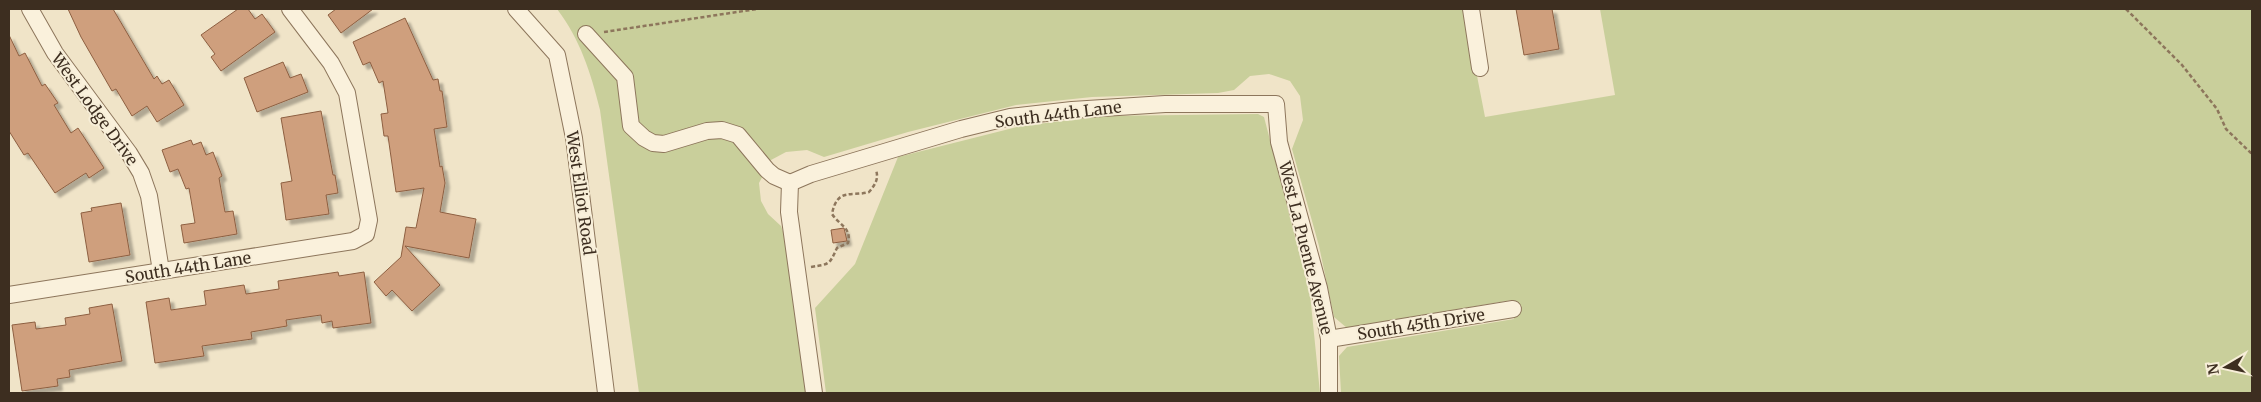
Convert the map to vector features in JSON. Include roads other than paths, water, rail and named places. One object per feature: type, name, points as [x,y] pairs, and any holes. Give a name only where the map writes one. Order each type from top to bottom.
[{"type":"street","name":"West Lodge Drive","points":[[30,9],[55,53],[129,153],[141,173],[149,196],[161,271]]},
{"type":"street","name":"South 44th Lane","points":[[9,294],[353,241],[366,234],[369,220],[347,93],[331,63],[290,9]]},
{"type":"street","name":"West Elliot Road","points":[[516,9],[557,55],[574,138],[606,393]]},
{"type":"street","points":[[1471,9],[1480,68]]},
{"type":"street","points":[[586,34],[625,77],[631,126],[644,138],[653,143],[664,144],[707,131],[722,130],[738,135],[767,170],[774,176],[790,183],[789,212],[814,393]]},
{"type":"street","name":"South 44th Lane","points":[[790,183],[811,174],[917,142],[1010,117],[1072,110],[1165,104],[1276,104]]},
{"type":"street","name":"West La Puente Avenue","points":[[1276,104],[1279,142],[1319,288],[1329,339],[1329,393]]},
{"type":"street","name":"South 45th Drive","points":[[1329,339],[1513,309]]}]
